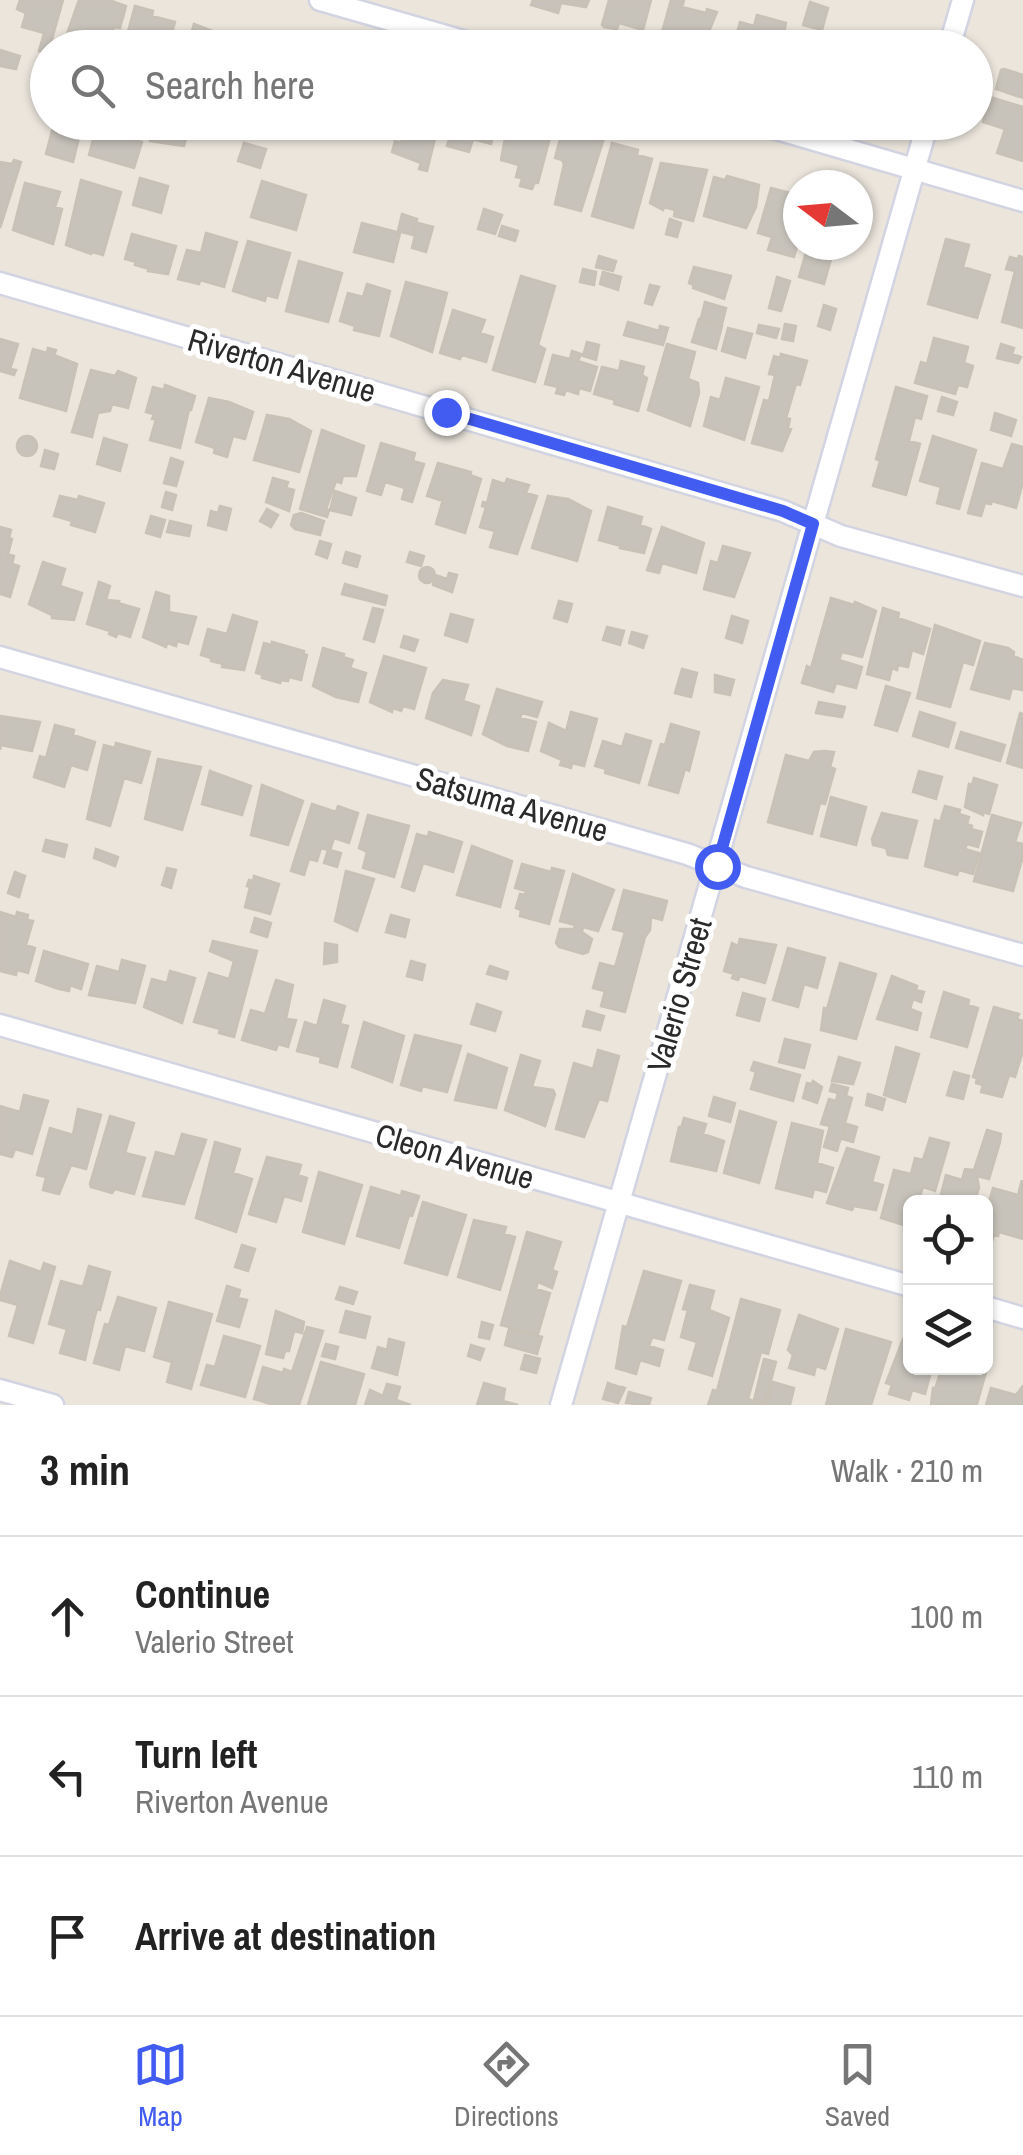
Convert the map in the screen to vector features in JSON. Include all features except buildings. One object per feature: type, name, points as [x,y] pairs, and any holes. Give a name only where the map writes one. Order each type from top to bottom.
[{"type":"street","points":[[320,0],[425,30]]},
{"type":"street","points":[[954,30],[963,0]]},
{"type":"street","points":[[816,140],[1023,201]]},
{"type":"street","name":"Valerio Street","points":[[561,1405],[923,140]]},
{"type":"street","name":"Riverton Avenue","points":[[0,284],[783,511],[841,536],[1023,586]]},
{"type":"street","name":"Satsuma Avenue","points":[[0,657],[1023,955]]},
{"type":"street","name":"Cleon Avenue","points":[[0,1026],[907,1285]]},
{"type":"street","points":[[993,1309],[1023,1318]]},
{"type":"street","points":[[0,1390],[53,1405]]},
{"type":"route","points":[[446,412],[783,511],[813,524],[717,866]]}]
